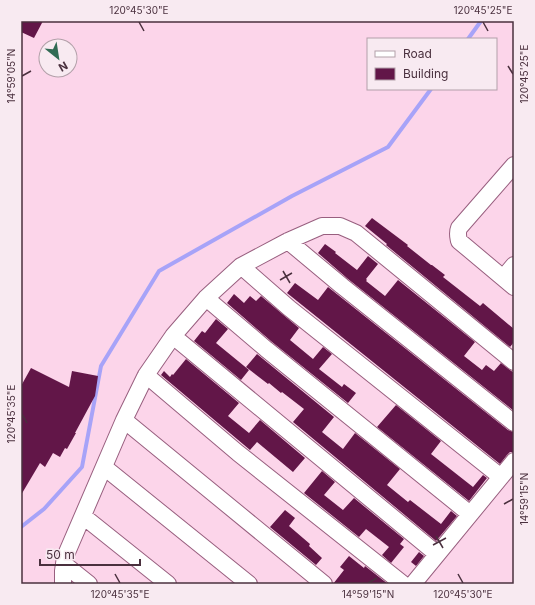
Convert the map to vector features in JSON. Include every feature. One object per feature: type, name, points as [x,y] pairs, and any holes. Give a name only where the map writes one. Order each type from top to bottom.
[{"type":"street","points":[[514,165],[458,231],[459,241],[509,282],[514,264]]},
{"type":"street","points":[[64,584],[63,570],[65,557],[124,420],[146,375],[173,336],[206,298],[241,266],[288,241],[322,226],[340,226],[356,233],[514,362]]},
{"type":"street","points":[[288,241],[514,423]]},
{"type":"street","points":[[241,266],[289,308],[501,476]]},
{"type":"street","points":[[206,298],[266,349],[470,514]]},
{"type":"street","points":[[173,336],[438,554]]},
{"type":"street","points":[[146,375],[238,453],[403,584]]},
{"type":"street","points":[[124,420],[324,584]]},
{"type":"street","points":[[412,584],[514,461]]},
{"type":"street","points":[[104,467],[250,584]]},
{"type":"street","points":[[83,516],[168,584]]},
{"type":"street","points":[[64,564],[89,584]]},
{"type":"building","points":[[21,21],[43,21],[34,38],[21,32]]},
{"type":"building","points":[[372,218],[445,275],[443,277],[480,306],[483,303],[514,329],[514,342],[510,347],[365,226]]},
{"type":"building","points":[[325,244],[357,270],[368,256],[378,264],[366,281],[385,296],[398,280],[475,342],[464,356],[482,370],[486,365],[494,371],[501,363],[514,373],[514,411],[348,279],[318,253]]},
{"type":"building","points":[[295,283],[318,300],[328,287],[508,430],[514,432],[514,452],[510,452],[500,464],[287,293]]},
{"type":"building","points":[[234,294],[244,303],[250,296],[256,301],[261,296],[299,328],[290,340],[313,359],[323,347],[332,354],[319,369],[342,387],[344,384],[356,393],[348,403],[272,342],[227,303]]},
{"type":"building","points":[[216,319],[228,329],[216,343],[249,370],[241,380],[194,341],[202,331],[205,333]]},
{"type":"building","points":[[257,354],[334,417],[322,432],[343,449],[355,433],[400,469],[387,485],[408,502],[410,500],[441,524],[451,511],[457,516],[436,541],[293,422],[304,409],[246,367]]},
{"type":"building","points":[[186,359],[239,403],[228,416],[249,433],[260,420],[305,458],[293,472],[257,442],[250,450],[161,375],[164,371],[170,377]]},
{"type":"building","points":[[31,368],[69,387],[72,371],[98,376],[95,396],[67,449],[65,448],[60,457],[53,453],[45,467],[40,463],[21,495],[21,386]]},
{"type":"building","points":[[396,405],[441,441],[431,454],[473,487],[483,475],[487,478],[469,501],[377,427]]},
{"type":"building","points":[[322,471],[335,482],[324,495],[343,510],[354,498],[404,539],[400,544],[404,547],[391,563],[382,555],[389,547],[366,529],[359,537],[304,493]]},
{"type":"building","points":[[285,510],[295,518],[289,526],[310,544],[309,546],[322,558],[316,565],[270,527]]},
{"type":"building","points":[[419,552],[424,556],[416,566],[411,562]]},
{"type":"building","points":[[349,556],[364,568],[365,566],[388,584],[333,584],[344,570],[340,567]]},
{"type":"waterway","points":[[469,38],[481,21]]},
{"type":"waterway","points":[[21,527],[44,509],[82,467],[101,366],[159,271],[292,196],[388,147],[430,90]]}]
